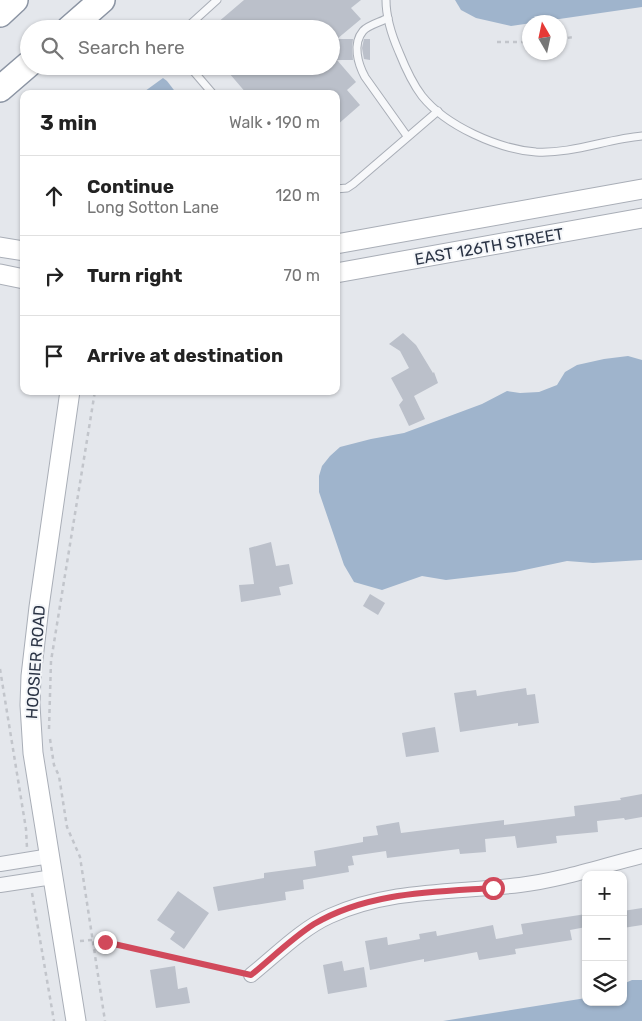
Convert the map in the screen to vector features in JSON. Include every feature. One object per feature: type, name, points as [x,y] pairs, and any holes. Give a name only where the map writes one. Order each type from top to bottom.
[{"type":"highway","points":[[0,14],[15,0]]},
{"type":"highway","points":[[79,20],[102,0]]},
{"type":"highway","points":[[0,89],[20,72]]},
{"type":"main road","name":"EAST 126TH STREET","points":[[340,243],[642,189]]},
{"type":"main road","name":"EAST 126TH STREET","points":[[340,272],[642,218]]},
{"type":"main road","points":[[0,246],[20,250]]},
{"type":"main road","points":[[0,274],[20,278]]},
{"type":"main road","name":"HOOSIER ROAD","points":[[69,395],[39,607],[31,676],[30,705],[33,753],[76,1021]]},
{"type":"street","points":[[0,864],[50,856]]},
{"type":"street","points":[[251,975],[313,925],[360,903],[401,895],[522,885],[642,856]]},
{"type":"street","points":[[0,886],[53,876]]},
{"type":"lane","points":[[195,20],[217,0]]},
{"type":"lane","points":[[386,0],[388,18],[396,46],[409,75],[422,96],[438,111],[485,140],[511,148],[537,152],[566,150],[642,136]]},
{"type":"lane","points":[[388,18],[363,31],[356,46],[360,66],[365,77],[407,136]]},
{"type":"lane","points":[[197,75],[210,90]]},
{"type":"lane","points":[[340,189],[353,184],[438,111]]},
{"type":"path","points":[[567,38],[574,37]]},
{"type":"path","points":[[497,42],[522,42]]},
{"type":"path","points":[[49,731],[51,661],[93,395]]},
{"type":"path","points":[[50,738],[54,765],[59,776],[67,827],[80,857],[105,1021]]},
{"type":"path","points":[[64,943],[92,940],[251,975]]},
{"type":"water","points":[[455,0],[642,0],[642,7],[567,18],[567,15],[522,15],[522,24],[511,26],[476,18],[461,10]]},
{"type":"water","points":[[163,78],[174,90],[146,90]]},
{"type":"water","points":[[628,356],[642,360],[642,560],[593,563],[567,561],[515,572],[446,580],[422,576],[382,590],[354,582],[344,565],[319,492],[319,476],[322,466],[340,447],[404,433],[482,404],[507,391],[520,393],[539,392],[557,385],[565,372],[577,365]]},
{"type":"water","points":[[642,980],[642,1021],[443,1021],[582,999],[582,1006],[627,1006],[627,982]]},
{"type":"building","points":[[244,0],[361,0],[351,8],[361,19],[340,36],[340,20],[221,20]]},
{"type":"building","points":[[340,39],[353,39],[353,60],[340,60]]},
{"type":"building","points":[[364,39],[370,39],[370,60],[364,59],[362,48]]},
{"type":"building","points":[[340,63],[356,82],[347,90],[360,105],[340,122],[340,90],[244,90],[231,75],[340,75]]},
{"type":"building","points":[[403,333],[416,345],[434,372],[438,383],[414,396],[425,419],[409,426],[399,405],[403,400],[391,378],[409,368],[400,351],[389,344]]},
{"type":"building","points":[[271,542],[276,566],[289,564],[293,584],[279,587],[281,595],[241,602],[239,585],[254,584],[249,548]]},
{"type":"building","points":[[370,594],[385,603],[378,615],[363,606]]},
{"type":"building","points":[[526,688],[527,695],[535,694],[539,723],[518,726],[518,723],[460,732],[454,693],[476,690],[477,696]]},
{"type":"building","points":[[435,727],[439,752],[406,757],[402,733]]},
{"type":"building","points":[[642,794],[642,817],[597,821],[598,832],[556,836],[557,843],[517,848],[515,836],[485,839],[486,852],[460,854],[459,849],[387,858],[386,851],[352,856],[354,865],[348,866],[349,872],[303,880],[304,889],[285,892],[286,900],[218,911],[213,887],[264,878],[264,873],[316,866],[314,851],[363,842],[363,837],[378,835],[376,826],[399,822],[401,833],[504,820],[504,825],[575,816],[574,806],[621,800],[620,798]]},
{"type":"building","points":[[178,891],[209,913],[184,949],[170,939],[175,932],[157,920]]},
{"type":"building","points":[[642,908],[642,925],[627,927],[627,910]]},
{"type":"building","points":[[582,915],[582,928],[570,930],[572,940],[515,949],[516,954],[479,960],[477,952],[424,962],[424,959],[370,970],[365,941],[387,937],[388,945],[420,939],[419,934],[436,931],[437,936],[493,925],[496,939],[523,934],[521,924]]},
{"type":"building","points":[[342,961],[344,971],[364,967],[367,987],[328,994],[323,965]]},
{"type":"building","points":[[175,966],[178,989],[187,987],[190,1003],[156,1008],[150,970]]},
{"type":"route","points":[[105,942],[251,975],[313,925],[360,903],[401,895],[493,888]]}]
